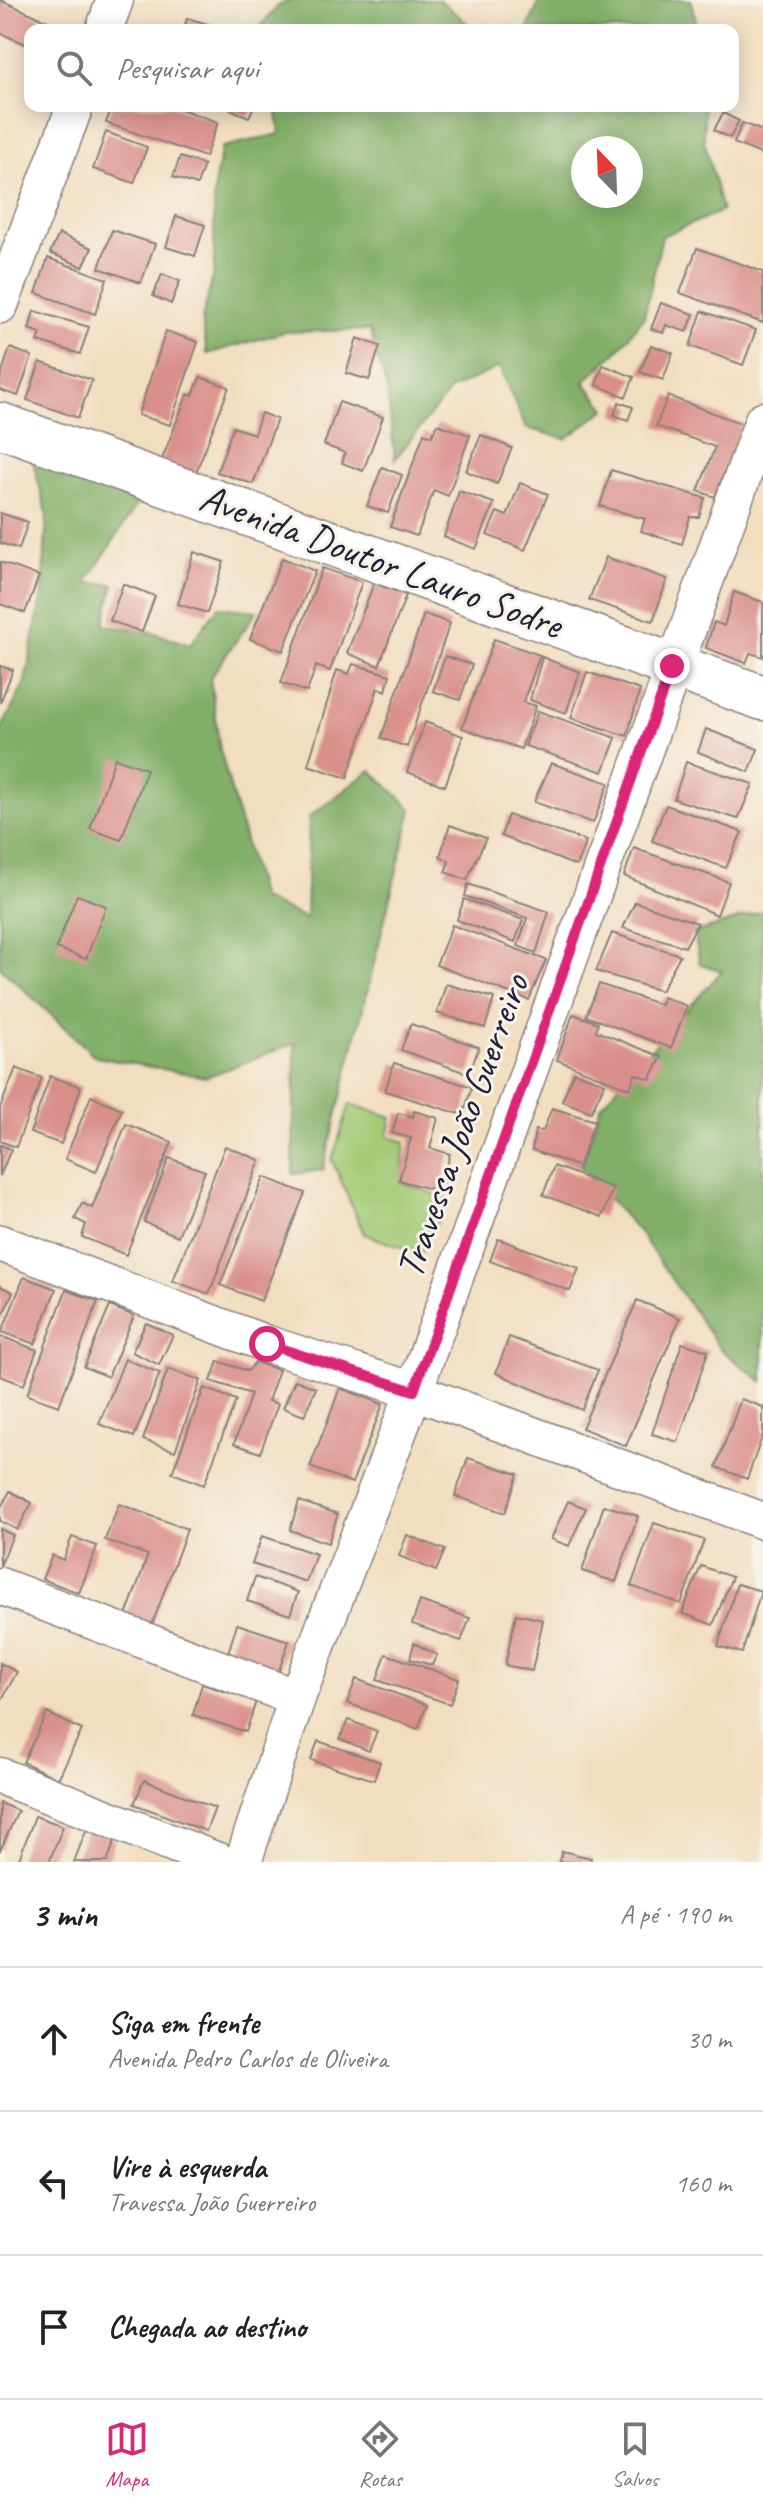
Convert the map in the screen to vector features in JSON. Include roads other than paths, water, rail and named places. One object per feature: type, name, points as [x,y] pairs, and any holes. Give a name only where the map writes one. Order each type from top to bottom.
[{"type":"street","points":[[106,24],[115,0]]},
{"type":"street","points":[[0,305],[73,112]]},
{"type":"street","name":"Travessa João Guerreiro","points":[[243,1862],[297,1698],[414,1391],[672,666],[763,420]]},
{"type":"street","name":"Avenida Doutor Lauro Sodre","points":[[0,425],[763,698]]},
{"type":"street","points":[[0,1243],[267,1344],[414,1391],[763,1521]]},
{"type":"street","points":[[0,1586],[297,1698]]},
{"type":"street","points":[[0,1776],[220,1862]]}]
